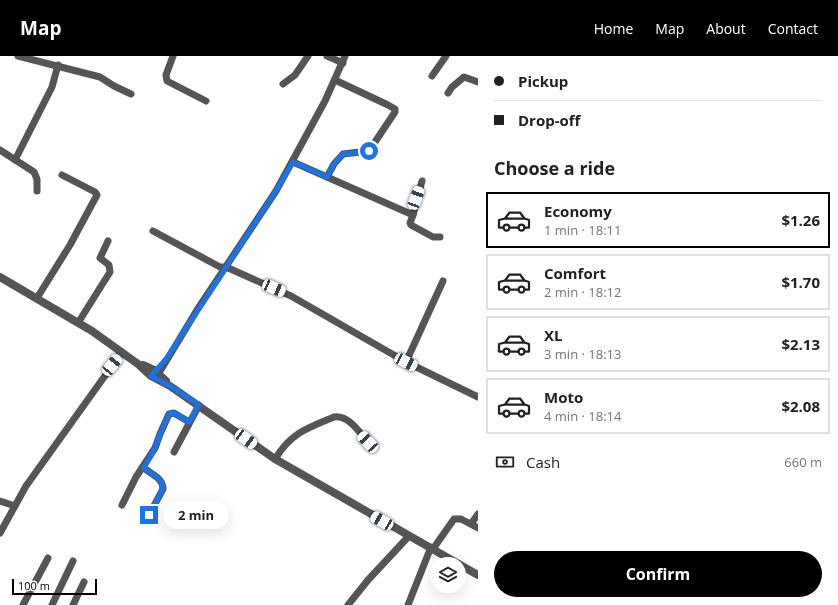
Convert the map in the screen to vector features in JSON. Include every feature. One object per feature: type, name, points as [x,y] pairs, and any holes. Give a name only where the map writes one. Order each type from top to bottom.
[{"type":"street","points":[[18,56],[58,65],[100,77],[131,94]]},
{"type":"street","points":[[173,56],[166,75],[167,82],[206,101]]},
{"type":"street","points":[[283,84],[296,75],[308,56]]},
{"type":"street","points":[[155,375],[276,191],[293,162],[335,80],[344,59],[327,56]]},
{"type":"street","points":[[432,76],[446,56]]},
{"type":"street","points":[[16,160],[52,87],[58,65]]},
{"type":"street","points":[[448,93],[452,87],[464,77],[478,82]]},
{"type":"street","points":[[327,177],[334,164],[343,154],[369,151],[395,112],[395,109],[388,105],[335,80]]},
{"type":"street","points":[[0,150],[36,174],[37,191]]},
{"type":"street","points":[[293,162],[413,215]]},
{"type":"street","points":[[37,298],[70,245],[97,195],[95,192],[62,175]]},
{"type":"street","points":[[422,181],[410,223],[433,237],[440,237]]},
{"type":"street","points":[[153,231],[220,267],[226,267],[291,296],[406,362],[478,397]]},
{"type":"street","points":[[78,323],[110,272],[109,265],[100,258],[108,241]]},
{"type":"street","points":[[0,277],[78,323],[122,352],[276,459],[478,574]]},
{"type":"street","points":[[406,362],[443,280]]},
{"type":"street","points":[[1,530],[26,486],[122,352]]},
{"type":"street","points":[[174,452],[199,405]]},
{"type":"street","points":[[122,505],[136,477],[144,468],[155,448],[169,414],[174,413],[189,422]]},
{"type":"street","points":[[276,459],[284,445],[296,434],[339,416],[347,420],[368,442]]},
{"type":"street","points":[[144,468],[160,480],[163,485],[163,489],[149,515]]},
{"type":"street","points":[[0,501],[15,506]]},
{"type":"street","points":[[471,524],[478,514]]},
{"type":"street","points":[[408,605],[432,548],[454,519],[460,518],[478,528]]},
{"type":"street","points":[[348,605],[372,576],[409,536]]},
{"type":"street","points":[[23,605],[48,558]]},
{"type":"street","points":[[52,605],[73,561]]},
{"type":"street","points":[[73,605],[84,582]]},
{"type":"route","points":[[149,515],[163,489],[163,485],[160,480],[144,468],[155,448],[169,414],[174,413],[189,422],[199,405],[170,386],[151,376],[166,359],[276,191],[293,162],[327,177],[334,164],[343,154],[369,151]]}]
